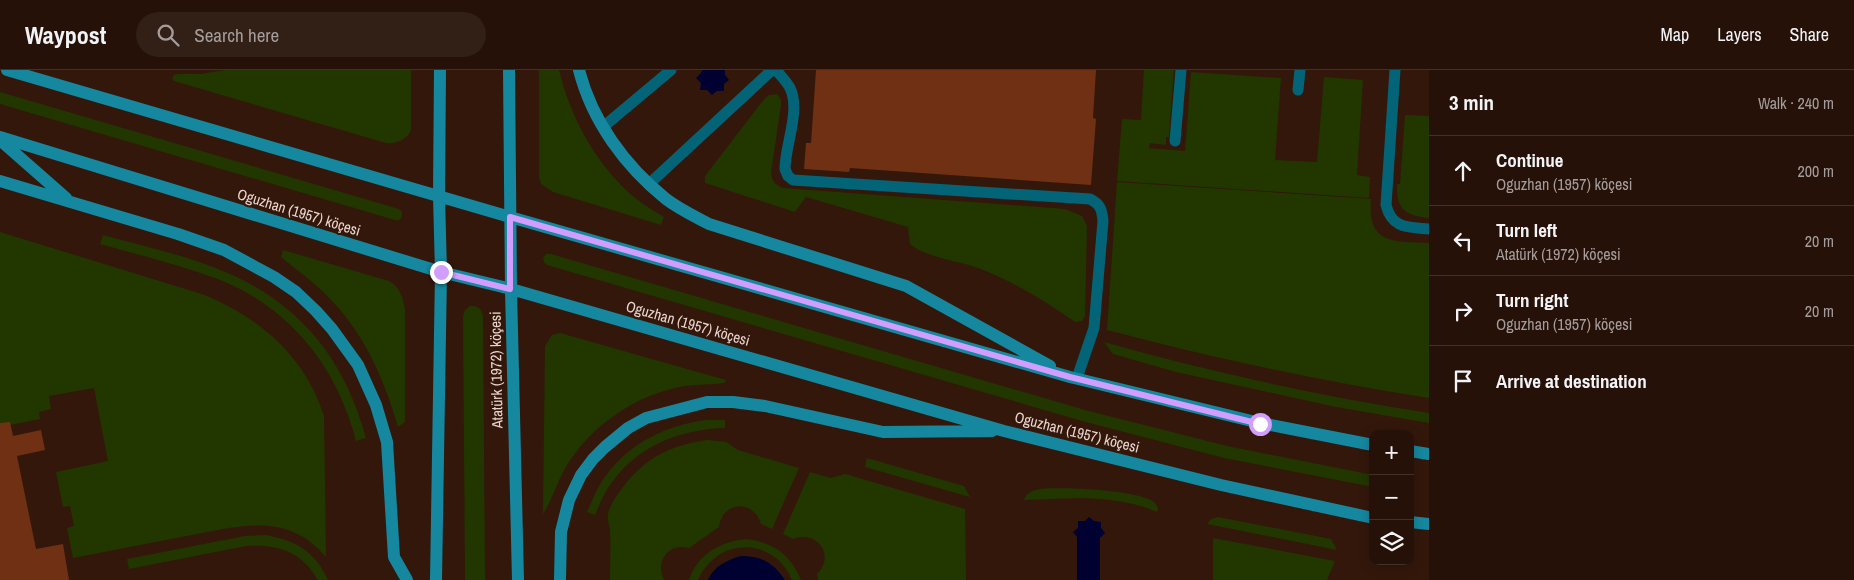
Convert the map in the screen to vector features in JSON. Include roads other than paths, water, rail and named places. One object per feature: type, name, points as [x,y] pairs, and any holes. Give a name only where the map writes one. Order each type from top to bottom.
[{"type":"main road","points":[[7,70],[510,217],[1073,377],[1260,424],[1369,444]]},
{"type":"main road","points":[[436,580],[441,272],[439,196],[440,70]]},
{"type":"main road","name":"Atatürk (1972) köçesi","points":[[509,70],[510,289],[518,580]]},
{"type":"main road","points":[[578,70],[588,100],[603,127],[637,174],[666,199],[709,224],[906,286],[1073,377]]},
{"type":"main road","points":[[0,139],[70,202]]},
{"type":"main road","name":"Oguzhan (1957) köçesi","points":[[0,139],[441,272],[510,289],[1004,431],[1221,485],[1369,517]]},
{"type":"main road","points":[[0,181],[178,234],[232,254],[254,265],[296,292],[332,329],[358,365],[370,388],[387,442],[394,557],[407,580]]},
{"type":"main road","points":[[560,580],[561,532],[569,500],[581,475],[605,447],[628,428],[646,418],[708,402],[734,402],[765,406],[883,432],[1004,431]]},
{"type":"main road","points":[[1414,452],[1429,454]]},
{"type":"main road","points":[[1414,522],[1429,524]]},
{"type":"lane","points":[[603,127],[671,70]]},
{"type":"lane","points":[[649,184],[772,70]]},
{"type":"lane","points":[[776,70],[790,87],[794,97],[794,108],[785,162],[788,176],[793,180],[1090,199],[1098,203],[1102,210],[1102,221],[1096,316],[1091,337],[1073,377]]},
{"type":"lane","points":[[1175,141],[1181,70]]},
{"type":"lane","points":[[1298,90],[1300,70]]},
{"type":"lane","points":[[1395,70],[1386,205],[1390,216],[1400,226],[1429,229]]}]
